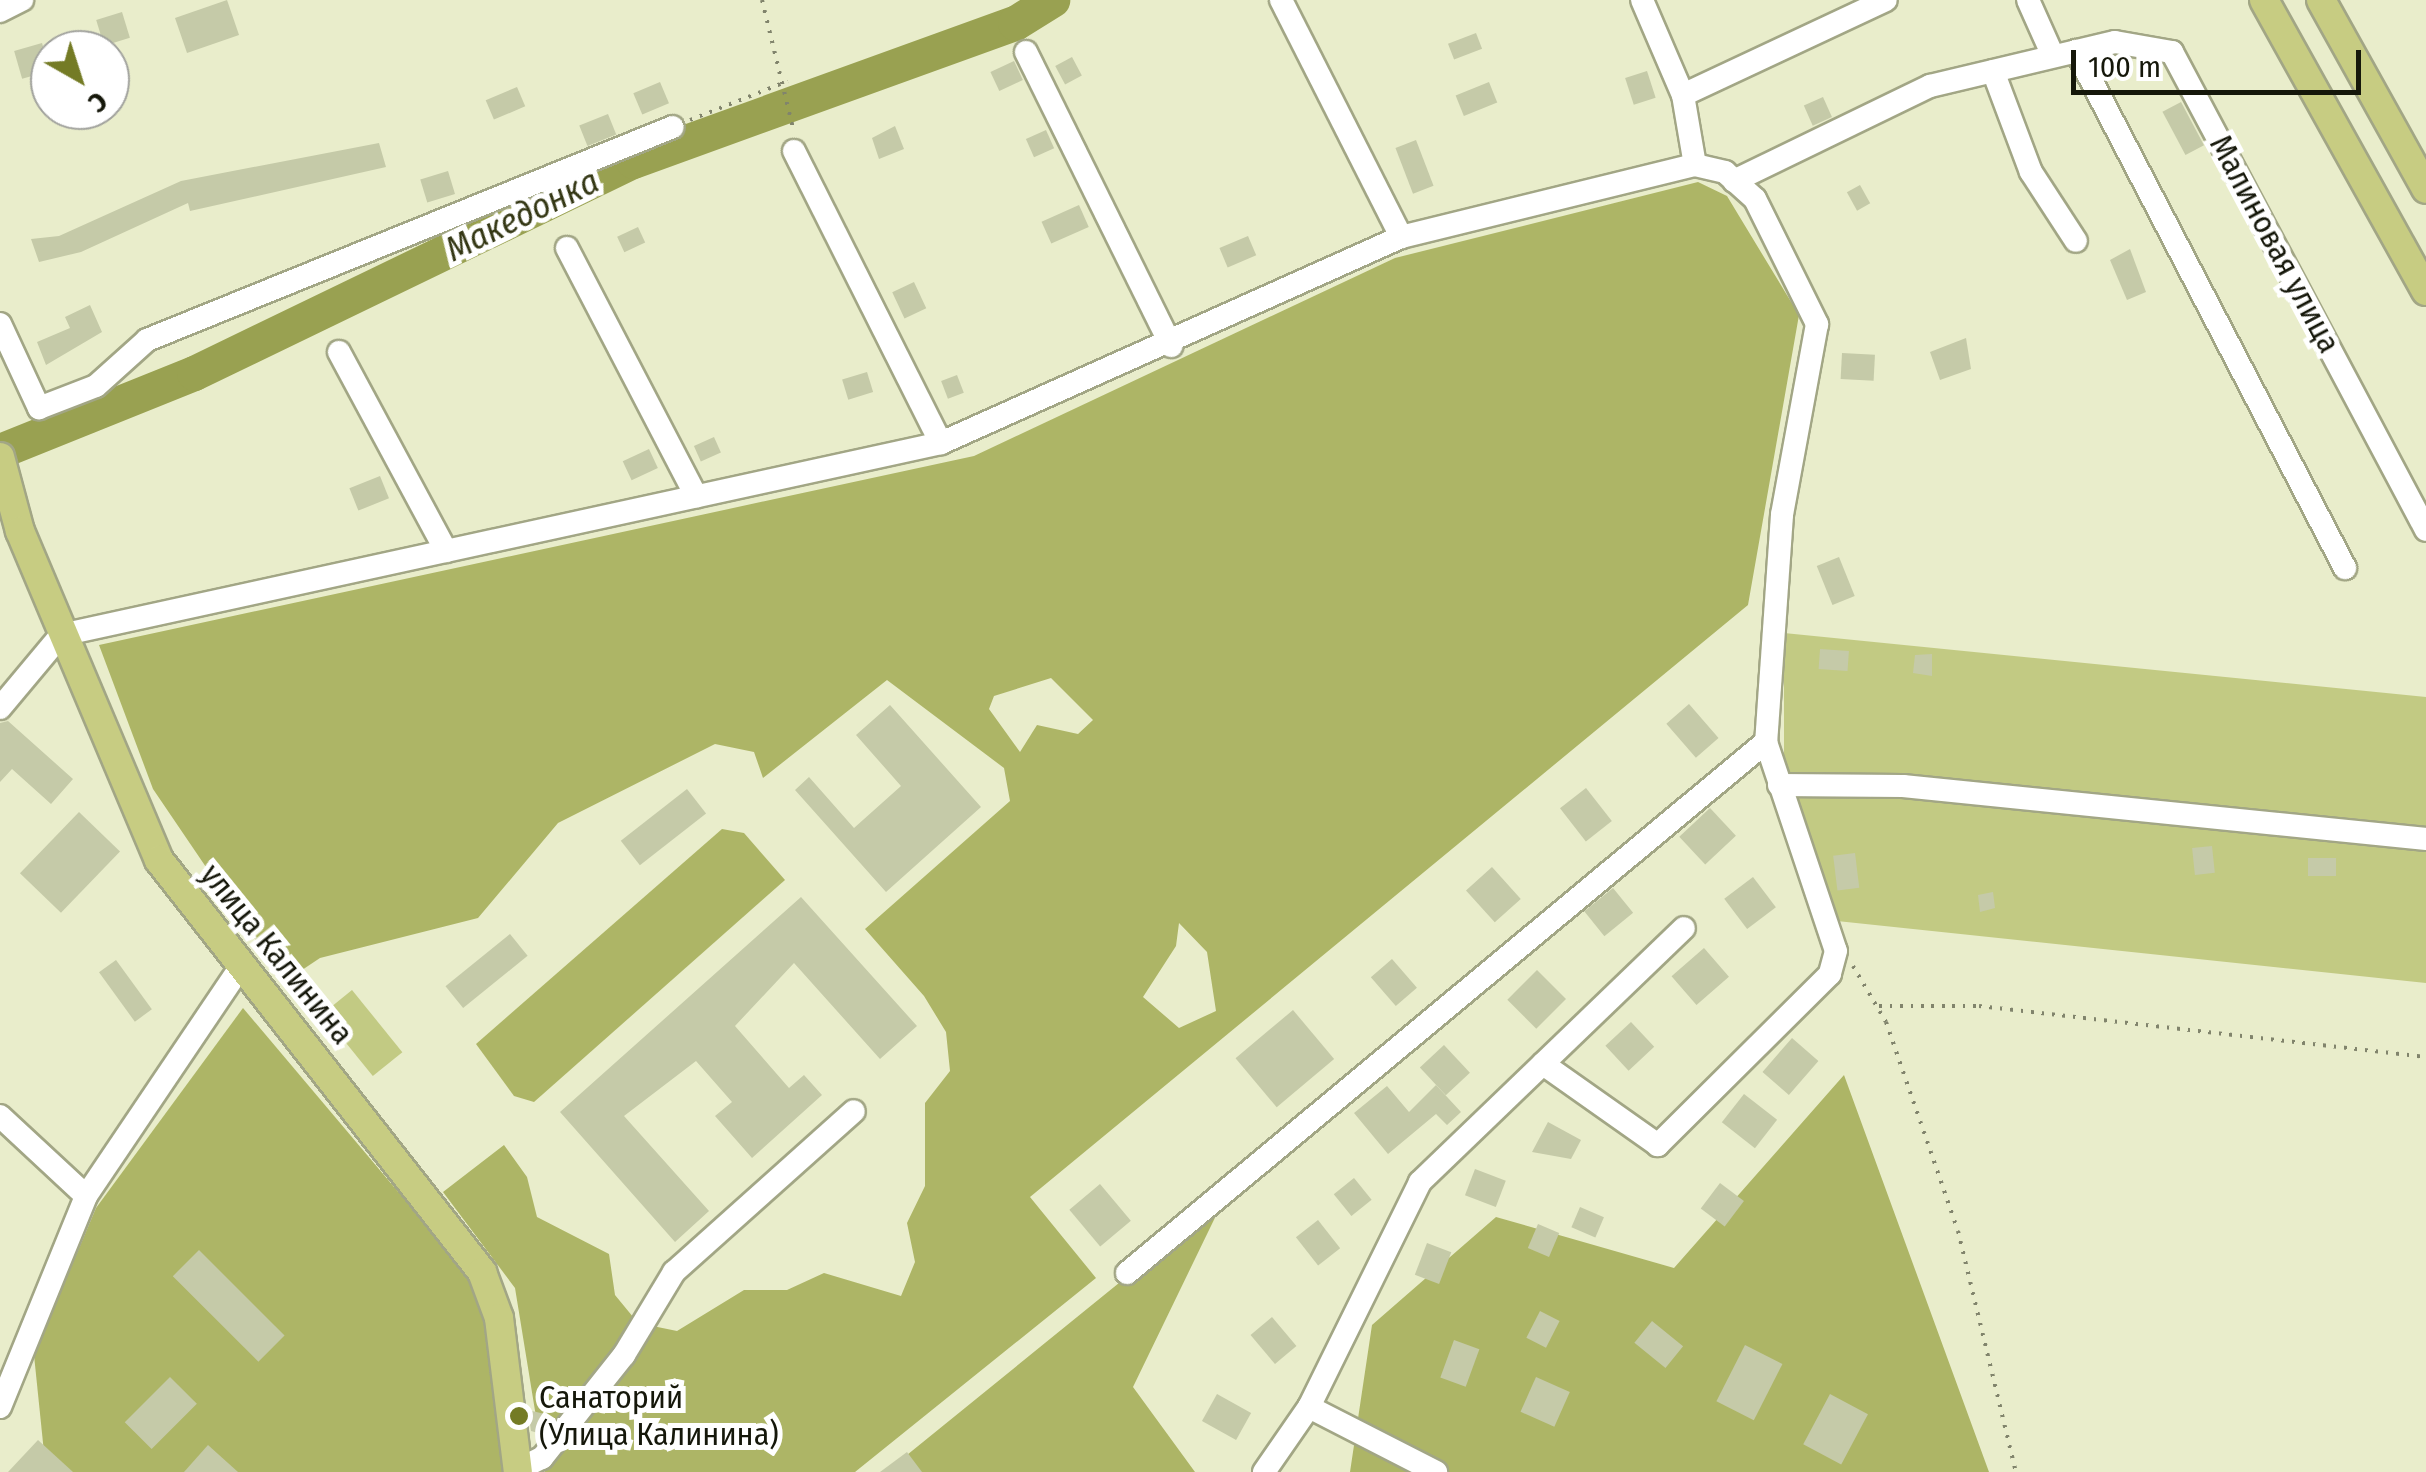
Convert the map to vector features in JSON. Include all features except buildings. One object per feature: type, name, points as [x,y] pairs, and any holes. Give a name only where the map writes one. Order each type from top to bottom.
[{"type":"main road","points":[[2264,0],[2426,291]]},
{"type":"main road","points":[[2322,0],[2426,189]]},
{"type":"main road","name":"улица Калинина","points":[[1,462],[61,635],[159,860],[482,1272],[499,1318],[518,1471]]},
{"type":"street","points":[[0,11],[22,0]]},
{"type":"street","points":[[1282,0],[1400,237]]},
{"type":"street","points":[[1642,0],[1683,95],[1695,165]]},
{"type":"street","points":[[1683,95],[1886,0]]},
{"type":"street","points":[[2028,0],[2065,54],[2344,568]]},
{"type":"street","name":"Малиновая улица","points":[[1734,180],[1930,86],[2115,42],[2172,52],[2426,530]]},
{"type":"street","points":[[1026,52],[1171,346]]},
{"type":"street","points":[[1993,71],[2031,172],[2076,241]]},
{"type":"street","points":[[0,324],[40,408],[96,386],[147,340],[672,127]]},
{"type":"street","points":[[794,151],[942,443]]},
{"type":"street","points":[[0,708],[61,635],[942,443],[1171,346],[1400,237],[1695,165],[1734,180],[1775,234],[1817,324],[1782,516],[1766,742],[1836,951],[1830,974],[1658,1145],[1543,1064]]},
{"type":"street","points":[[566,248],[696,496]]},
{"type":"street","points":[[339,352],[446,551]]},
{"type":"street","points":[[1127,1273],[1766,742]]},
{"type":"street","points":[[1778,785],[1902,786],[2426,839]]},
{"type":"street","points":[[1264,1472],[1309,1408],[1420,1182],[1684,928]]},
{"type":"street","points":[[0,1407],[86,1196],[240,968]]},
{"type":"street","points":[[518,1471],[542,1458],[624,1355],[674,1272],[854,1112]]},
{"type":"street","points":[[0,1116],[86,1196]]},
{"type":"street","points":[[1309,1408],[1436,1472]]},
{"type":"path","points":[[762,0],[788,81],[793,122]]},
{"type":"path","points":[[672,127],[788,81]]},
{"type":"path","points":[[1836,951],[1867,978],[1958,1231],[2016,1472]]},
{"type":"path","points":[[1879,1006],[1979,1006],[2426,1057]]},
{"type":"green space","points":[[1698,182],[1727,196],[1799,315],[1748,605],[1030,1197],[1096,1278],[855,1472],[545,1472],[515,1288],[443,1192],[504,1145],[527,1177],[537,1217],[609,1254],[615,1295],[638,1323],[677,1331],[744,1290],[787,1290],[824,1273],[901,1296],[915,1262],[907,1223],[925,1186],[925,1103],[950,1071],[946,1032],[924,996],[865,929],[1010,801],[1004,768],[887,680],[763,778],[754,752],[715,744],[558,823],[478,918],[320,958],[284,982],[153,789],[99,645],[974,456],[1395,258]],"holes":[[[1051,678],[1093,720],[1078,734],[1037,725],[1020,752],[989,709],[994,696]],[[1179,923],[1207,952],[1216,1011],[1179,1028],[1143,997],[1176,946]]]},
{"type":"green space","points":[[1784,633],[2426,697],[2426,983],[1837,921],[1784,794]]},
{"type":"green space","points":[[722,829],[744,833],[785,880],[534,1102],[514,1096],[476,1044]]},
{"type":"green space","points":[[352,990],[402,1052],[373,1076],[322,1014]]},
{"type":"green space","points":[[243,1008],[465,1271],[488,1314],[505,1472],[46,1472],[34,1355],[96,1208]]},
{"type":"green space","points":[[1844,1075],[1989,1472],[1350,1472],[1372,1325],[1496,1217],[1674,1268]]},
{"type":"green space","points":[[1225,1197],[1133,1387],[1195,1472],[886,1472]]},
{"type":"waterway","name":"Македонка","points":[[0,451],[194,373],[633,161],[1015,23],[1052,0]]},
{"type":"place","name":"Санаторий (Улица Калинина)","points":[[519,1416]]}]
